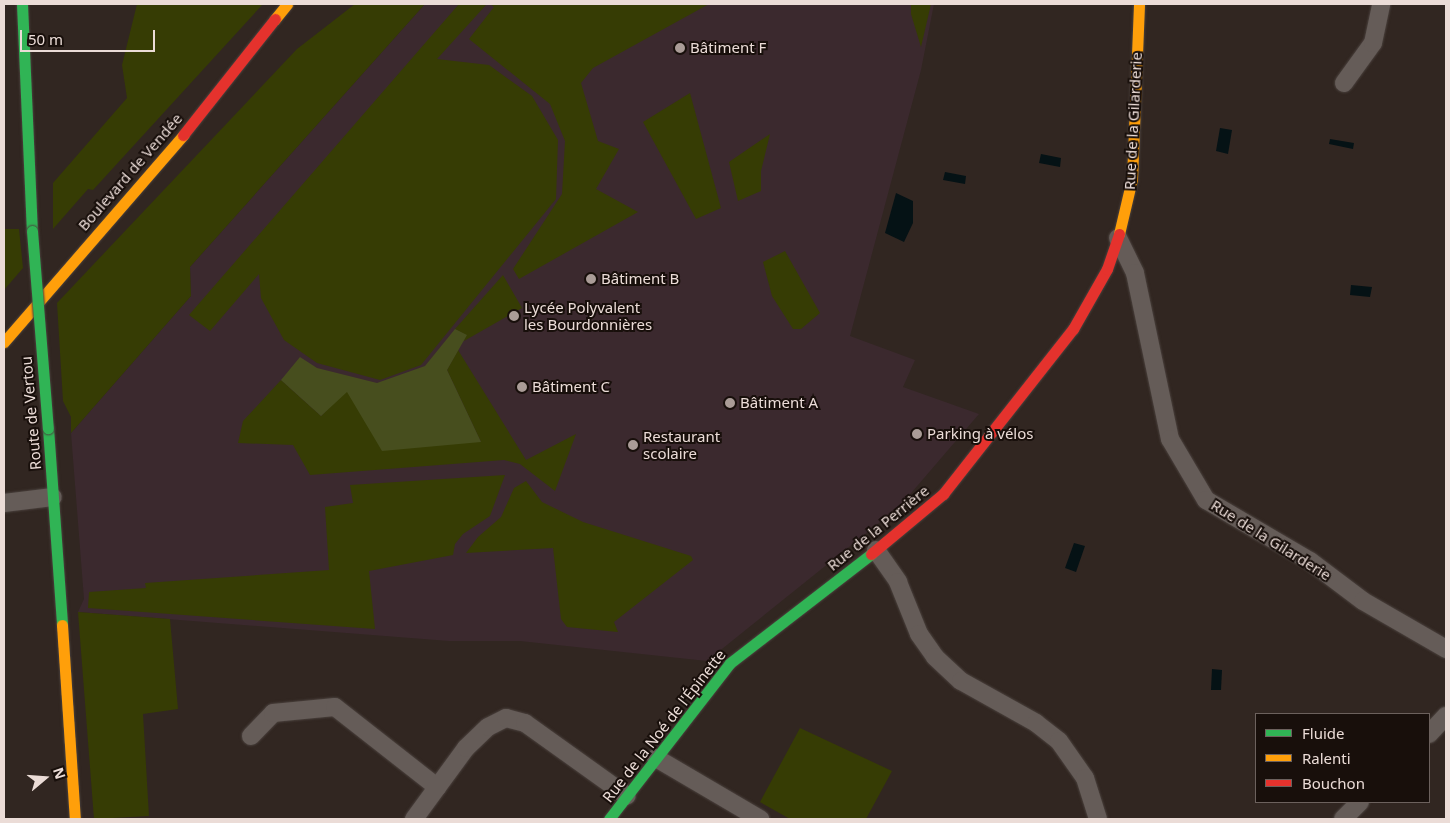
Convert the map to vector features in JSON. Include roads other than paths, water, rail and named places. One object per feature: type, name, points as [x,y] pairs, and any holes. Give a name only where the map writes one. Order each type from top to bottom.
[{"type":"main road","name":"Route de Vertou","points":[[22,4],[32,231],[48,428],[75,819]]},
{"type":"main road","name":"Boulevard de Vendée","points":[[4,342],[180,139],[287,4]]},
{"type":"main road","name":"Rue de la Gilarderie","points":[[1011,408],[1073,329],[1095,292],[1118,238],[1132,179],[1140,4]]},
{"type":"main road","name":"Boulevard de Vendée","points":[[204,89],[275,19]]},
{"type":"main road","points":[[26,290],[50,262]]},
{"type":"main road","name":"Rue de la Perrière","points":[[743,652],[876,550],[943,494],[1011,408]]},
{"type":"main road","name":"Rue de la Noé de l'Épinette","points":[[608,819],[730,663],[743,652]]},
{"type":"street","points":[[1344,83],[1373,43],[1381,4]]},
{"type":"street","name":"Rue de la Gilarderie","points":[[1118,238],[1135,273],[1170,439],[1206,500],[1310,561],[1364,601],[1446,649]]},
{"type":"street","points":[[4,503],[53,497]]},
{"type":"street","points":[[876,550],[898,582],[919,634],[935,657],[961,681],[1036,723],[1059,741],[1085,778],[1098,819]]},
{"type":"street","points":[[251,736],[273,713],[335,707],[437,787]]},
{"type":"street","points":[[1430,733],[1446,716]]},
{"type":"street","points":[[414,819],[466,748],[488,727],[506,718],[525,723],[627,796]]},
{"type":"street","points":[[656,758],[760,819]]},
{"type":"street","points":[[1343,819],[1359,803]]},
{"type":"place","name":"Bâtiment F","points":[[680,48]]},
{"type":"place","name":"Bâtiment B","points":[[591,279]]},
{"type":"place","name":"Lycée Polyvalent les Bourdonnières","points":[[514,316]]},
{"type":"place","name":"Bâtiment C","points":[[522,387]]},
{"type":"place","name":"Bâtiment A","points":[[730,403]]},
{"type":"place","name":"Parking à vélos","points":[[917,434]]},
{"type":"place","name":"Restaurant scolaire","points":[[633,445]]}]
